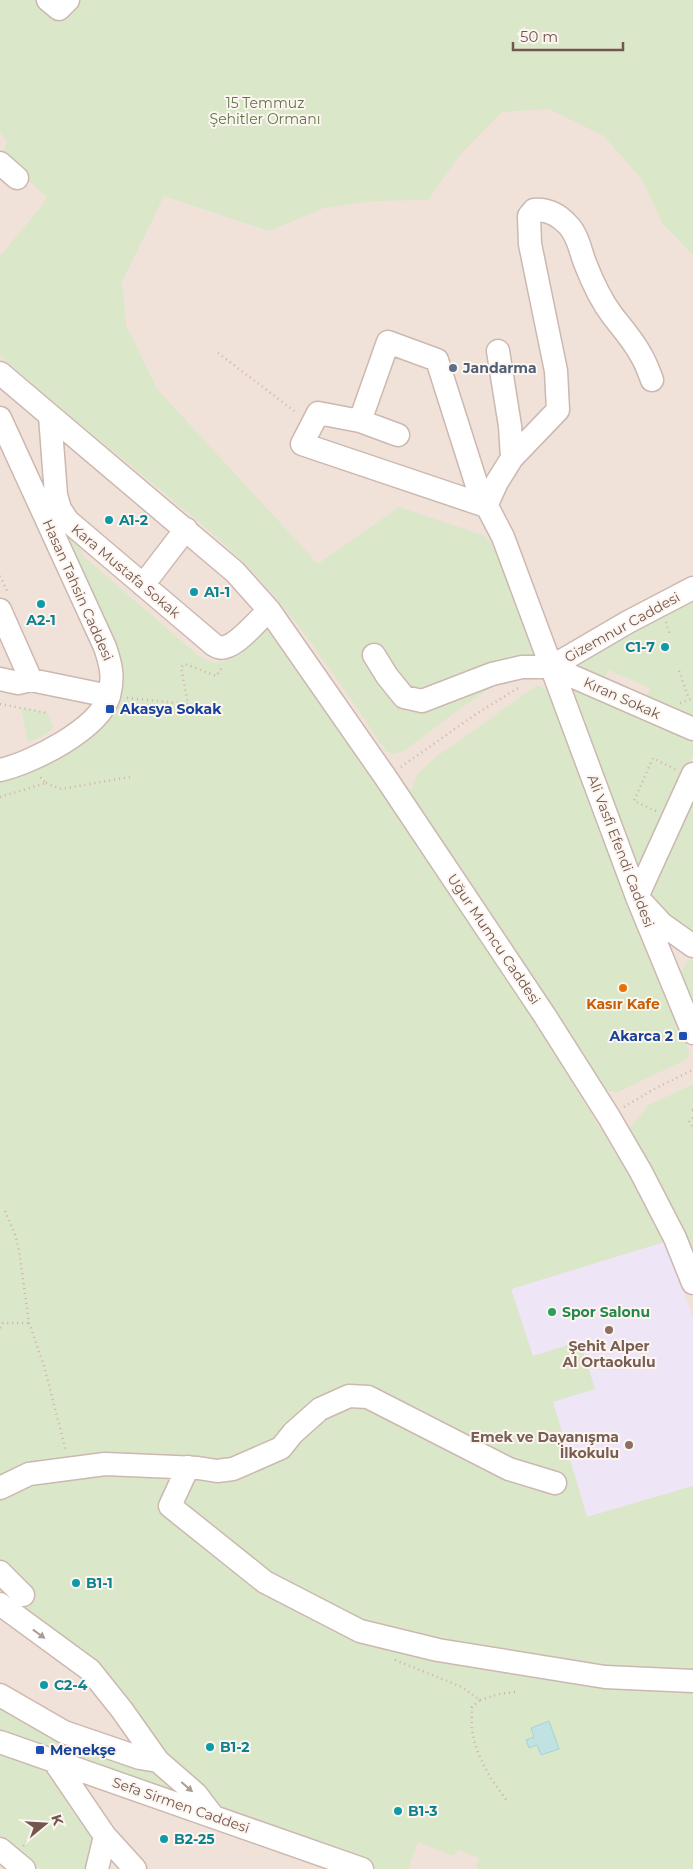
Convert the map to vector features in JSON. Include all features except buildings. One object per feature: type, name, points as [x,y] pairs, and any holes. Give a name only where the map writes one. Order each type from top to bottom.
[{"type":"street","points":[[48,0],[59,9],[68,0]]},
{"type":"street","points":[[0,163],[17,178]]},
{"type":"street","points":[[398,435],[360,421],[318,413],[302,444],[486,506],[497,482],[512,458],[558,410],[556,371],[530,244],[529,216],[534,210],[543,209],[559,217],[576,234],[584,261],[600,295],[610,313],[633,341],[642,356],[652,380]]},
{"type":"street","name":"Ali Vasfi Efendi Caddesi","points":[[360,421],[388,342],[437,360],[478,489],[502,537],[637,897],[693,1033]]},
{"type":"street","points":[[498,351],[510,426],[512,458]]},
{"type":"street","name":"Uğur Mumcu Caddesi","points":[[4,380],[186,528],[235,572],[269,610],[483,922],[609,1117],[661,1209],[693,1283]]},
{"type":"street","name":"Kara Mustafa Sokak","points":[[50,416],[56,495],[60,509],[68,521],[214,645],[220,648],[227,647],[235,642]]},
{"type":"street","name":"Hasan Tahsin Caddesi","points":[[0,418],[105,647],[113,671],[109,696],[104,707],[81,731],[26,761],[0,770]]},
{"type":"street","points":[[144,586],[186,528]]},
{"type":"street","name":"Gizemnur Caddesi","points":[[552,667],[628,622],[693,588]]},
{"type":"street","points":[[0,610],[31,680]]},
{"type":"street","points":[[235,642],[269,610]]},
{"type":"street","points":[[374,655],[387,676],[404,697],[422,702],[492,674],[522,667],[552,667]]},
{"type":"street","name":"Kıran Sokak","points":[[552,667],[693,729]]},
{"type":"street","points":[[0,679],[18,683],[31,680],[109,696]]},
{"type":"street","points":[[685,772],[637,897],[662,924],[693,946]]},
{"type":"street","points":[[665,963],[671,955],[680,952],[693,952]]},
{"type":"street","points":[[0,1488],[29,1474],[105,1464],[188,1467],[217,1471],[233,1469],[281,1448],[293,1433],[320,1408],[349,1396],[368,1397],[509,1469],[556,1483]]},
{"type":"street","points":[[188,1467],[170,1506],[265,1582],[360,1631],[438,1650],[605,1677],[693,1682]]},
{"type":"street","points":[[0,1572],[23,1595]]},
{"type":"street","points":[[0,1604],[90,1670],[122,1710],[158,1761],[196,1794],[213,1816]]},
{"type":"street","points":[[0,1695],[64,1732],[140,1758],[158,1761]]},
{"type":"street","name":"Sefa Sirmen Caddesi","points":[[0,1742],[362,1869]]},
{"type":"street","points":[[54,1761],[105,1836],[135,1869]]},
{"type":"street","points":[[97,1869],[105,1836]]},
{"type":"path","points":[[218,353],[311,424]]},
{"type":"path","points":[[109,696],[188,704],[181,667],[185,664],[216,676],[226,663],[235,642]]},
{"type":"path","points":[[679,672],[689,699]]},
{"type":"path","points":[[396,771],[473,716],[524,684]]},
{"type":"path","points":[[0,704],[48,713]]},
{"type":"path","points":[[658,812],[634,802],[652,758],[685,772]]},
{"type":"path","points":[[26,761],[46,783],[61,789],[130,777]]},
{"type":"path","points":[[0,797],[46,783]]},
{"type":"path","points":[[617,1112],[656,1088],[693,1070]]},
{"type":"path","points":[[693,1118],[689,1121],[693,1128]]},
{"type":"path","points":[[5,1211],[16,1237],[29,1323],[44,1366],[71,1468]]},
{"type":"path","points":[[0,1328],[3,1323],[29,1323]]},
{"type":"path","points":[[390,1658],[462,1687],[480,1700]]},
{"type":"path","points":[[508,1802],[494,1784],[478,1752],[472,1734],[472,1707],[480,1700],[499,1694],[517,1692]]},
{"type":"path","points":[[14,1856],[35,1832]]},
{"type":"shaded area","points":[[0,0],[693,0],[693,1869],[0,1869]]},
{"type":"shaded area","points":[[664,1242],[693,1319],[693,1486],[587,1517],[553,1402],[580,1342],[533,1357],[511,1289]]},
{"type":"green space","name":"15 Temmuz Şehitler Ormanı","points":[[0,0],[693,0],[693,255],[662,223],[643,181],[604,136],[549,109],[502,112],[459,156],[428,200],[373,201],[324,208],[269,231],[164,196],[122,282],[126,325],[157,389],[318,564],[399,507],[485,536],[496,549],[535,653],[522,667],[461,708],[404,751],[394,754],[386,751],[334,675],[278,600],[237,556],[0,356],[0,256],[47,197],[1,156],[7,142],[0,132]]},
{"type":"green space","points":[[51,518],[79,543],[82,555],[200,657],[215,663],[227,660],[235,642],[259,619],[377,784],[536,1023],[631,1179],[664,1242],[511,1289],[533,1356],[580,1341],[595,1389],[553,1402],[587,1517],[693,1486],[693,1869],[478,1869],[476,1868],[479,1858],[458,1850],[454,1856],[418,1842],[408,1869],[362,1869],[0,1734],[0,1695],[140,1758],[122,1710],[0,1604],[0,780],[15,778],[33,769],[97,731],[113,716],[121,697],[123,685],[108,640]]},
{"type":"green space","points":[[693,597],[693,719],[646,698],[650,688],[608,670],[604,679],[580,667],[583,658]]},
{"type":"green space","points":[[536,686],[543,687],[550,697],[650,956],[689,1051],[688,1057],[685,1060],[618,1092],[605,1091],[410,792],[417,774],[436,757]]},
{"type":"green space","points":[[570,686],[693,740],[693,755],[639,869]]},
{"type":"green space","points":[[21,708],[48,713],[53,728],[45,735],[28,742]]},
{"type":"green space","points":[[693,796],[693,942],[650,898],[650,890]]},
{"type":"green space","points":[[693,959],[693,1005],[681,974],[686,962]]},
{"type":"green space","points":[[693,1084],[693,1256],[628,1130],[649,1105]]},
{"type":"green space","points":[[0,1751],[49,1773],[97,1834],[88,1869],[41,1869],[0,1835]]},
{"type":"water","points":[[549,1721],[559,1749],[541,1755],[537,1745],[529,1748],[526,1740],[534,1737],[531,1728]]},
{"type":"place","name":"Jandarma","points":[[453,368]]},
{"type":"place","name":"A1-2","points":[[109,520]]},
{"type":"place","name":"A1-1","points":[[194,592]]},
{"type":"place","name":"A2-1","points":[[41,604]]},
{"type":"place","name":"C1-7","points":[[665,647]]},
{"type":"place","name":"Akasya Sokak","points":[[110,709]]},
{"type":"place","name":"Kasır Kafe","points":[[623,988]]},
{"type":"place","name":"Akarca 2","points":[[683,1036]]},
{"type":"place","name":"Spor Salonu","points":[[552,1312]]},
{"type":"place","name":"Şehit Alper Al Ortaokulu","points":[[609,1330]]},
{"type":"place","name":"Emek ve Dayanışma İlkokulu","points":[[629,1445]]},
{"type":"place","name":"B1-1","points":[[76,1583]]},
{"type":"place","name":"C2-4","points":[[44,1685]]},
{"type":"place","name":"B1-2","points":[[210,1747]]},
{"type":"place","name":"Menekşe","points":[[40,1750]]},
{"type":"place","name":"B1-3","points":[[398,1811]]},
{"type":"place","name":"B2-25","points":[[164,1839]]}]
